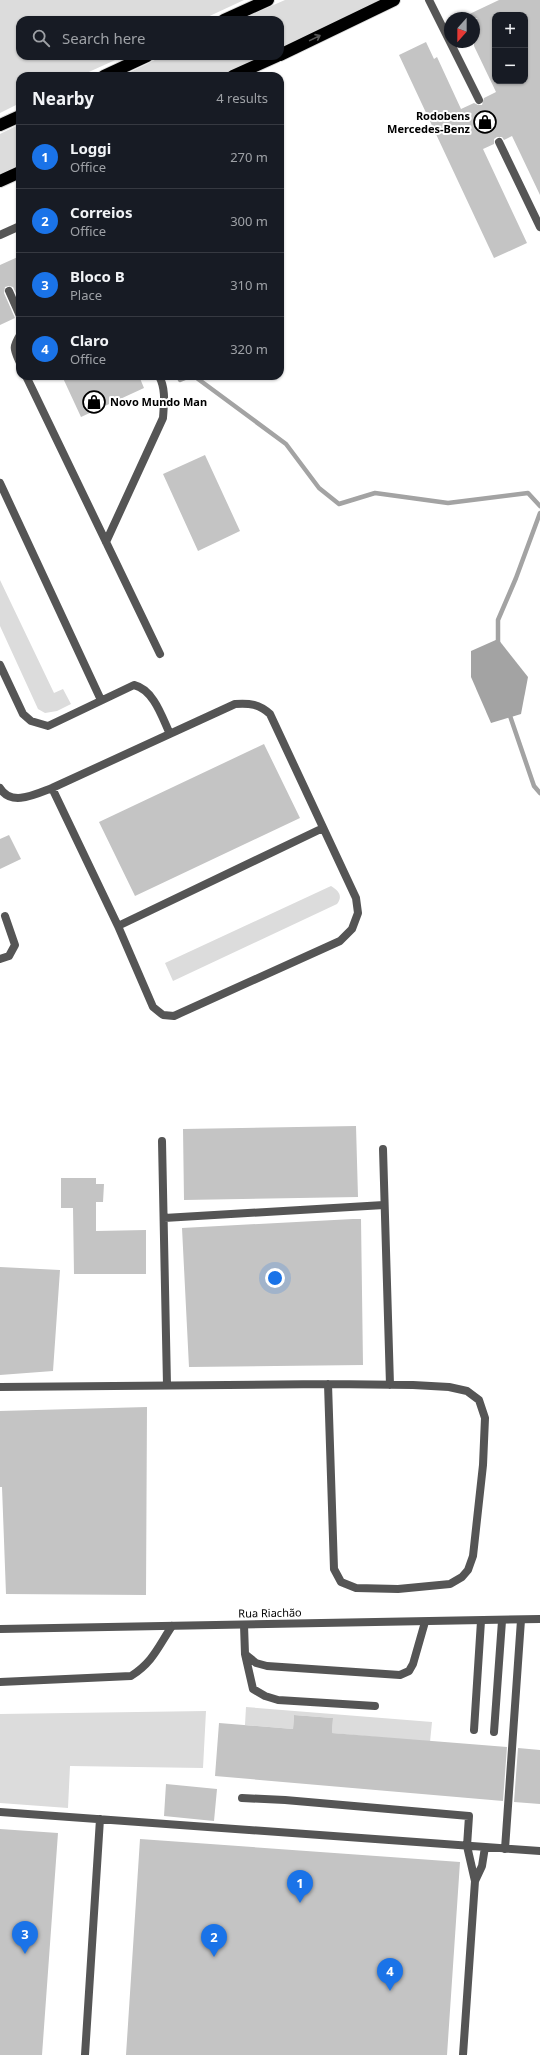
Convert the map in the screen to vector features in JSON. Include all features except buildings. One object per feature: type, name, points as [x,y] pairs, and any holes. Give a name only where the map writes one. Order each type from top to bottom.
[{"type":"highway","points":[[233,16],[268,0]]},
{"type":"highway","points":[[284,53],[392,0]]},
{"type":"highway","points":[[113,72],[138,60]]},
{"type":"highway","points":[[242,72],[268,60]]},
{"type":"highway","points":[[0,125],[16,118]]},
{"type":"highway","points":[[0,181],[16,174]]},
{"type":"street","points":[[429,0],[444,30]]},
{"type":"street","points":[[453,48],[479,100]]},
{"type":"street","points":[[499,142],[540,227]]},
{"type":"street","points":[[0,235],[16,228]]},
{"type":"street","points":[[9,291],[16,307]]},
{"type":"street","points":[[16,342],[14,349],[16,354]]},
{"type":"street","points":[[28,380],[160,654]]},
{"type":"street","points":[[106,542],[162,418],[164,398],[163,383],[161,380]]},
{"type":"street","points":[[0,483],[101,700]]},
{"type":"street","points":[[0,665],[23,714],[31,721],[48,726],[134,685],[141,687],[155,702],[170,734]]},
{"type":"street","points":[[0,788],[3,793],[13,798],[24,798],[52,788],[235,704],[249,703],[263,707],[270,714],[356,898],[358,913],[352,929],[340,941],[174,1016],[163,1015],[153,1008],[118,926],[52,788]]},
{"type":"street","points":[[118,926],[323,828]]},
{"type":"street","points":[[0,959],[8,956],[15,945],[5,916]]},
{"type":"street","points":[[162,1141],[167,1385]]},
{"type":"street","points":[[383,1149],[390,1385]]},
{"type":"street","points":[[164,1218],[384,1205]]},
{"type":"street","points":[[0,1386],[328,1384],[449,1387],[467,1391],[479,1400],[485,1418],[483,1465],[472,1556],[468,1570],[462,1577],[450,1584],[398,1589],[356,1588],[341,1582],[334,1569],[328,1384]]},
{"type":"street","name":"Rua Riachão","points":[[0,1629],[502,1621],[540,1619]]},
{"type":"street","points":[[505,1849],[521,1620]]},
{"type":"street","points":[[474,1730],[481,1621]]},
{"type":"street","points":[[494,1732],[502,1621]]},
{"type":"street","points":[[245,1654],[256,1663],[267,1666],[400,1675],[409,1671],[413,1664],[425,1622]]},
{"type":"street","points":[[244,1625],[245,1654],[253,1689],[265,1696],[278,1700],[375,1706]]},
{"type":"street","points":[[0,1682],[131,1676],[144,1667],[155,1655],[172,1626]]},
{"type":"street","points":[[242,1798],[285,1800],[468,1816],[467,1846],[475,1881],[463,2055]]},
{"type":"street","points":[[0,1812],[540,1851]]},
{"type":"street","points":[[85,2055],[100,1819]]},
{"type":"street","points":[[475,1881],[482,1866],[485,1848]]},
{"type":"shaded area","points":[[0,0],[244,0],[210,16],[16,16],[16,60],[115,60],[89,72],[16,72],[16,105],[0,113]]},
{"type":"shaded area","points":[[285,0],[394,0],[284,53],[284,16],[248,16]]},
{"type":"shaded area","points":[[155,60],[268,60],[242,72],[130,72]]},
{"type":"shaded area","points":[[16,126],[16,174],[0,181],[0,134]]},
{"type":"shaded area","points":[[0,580],[54,693],[63,689],[71,704],[57,711],[45,713],[38,709],[0,626]]},
{"type":"shaded area","points":[[498,639],[528,677],[521,714],[491,723],[471,677],[471,651]]},
{"type":"shaded area","points":[[331,886],[340,896],[337,904],[173,981],[165,963]]},
{"type":"shaded area","points":[[246,1707],[432,1722],[430,1742],[332,1733],[333,1718],[294,1715],[293,1729],[245,1725]]},
{"type":"shaded area","points":[[206,1711],[203,1768],[70,1766],[68,1808],[0,1803],[0,1714]]},
{"type":"waterway","points":[[199,380],[286,444],[319,488],[339,504],[375,493],[448,503],[528,493],[540,506]]},
{"type":"waterway","points":[[498,645],[498,620],[516,578],[540,513]]},
{"type":"waterway","points":[[509,713],[534,786],[540,793]]},
{"type":"place","name":"Rodobens Mercedes-Benz","points":[[485,122]]},
{"type":"place","name":"Novo Mundo Man","points":[[94,402]]},
{"type":"place","name":"Loggi","points":[[300,1903]]},
{"type":"place","name":"Bloco B","points":[[25,1954]]},
{"type":"place","name":"Correios","points":[[214,1957]]},
{"type":"place","name":"Claro","points":[[390,1991]]}]
